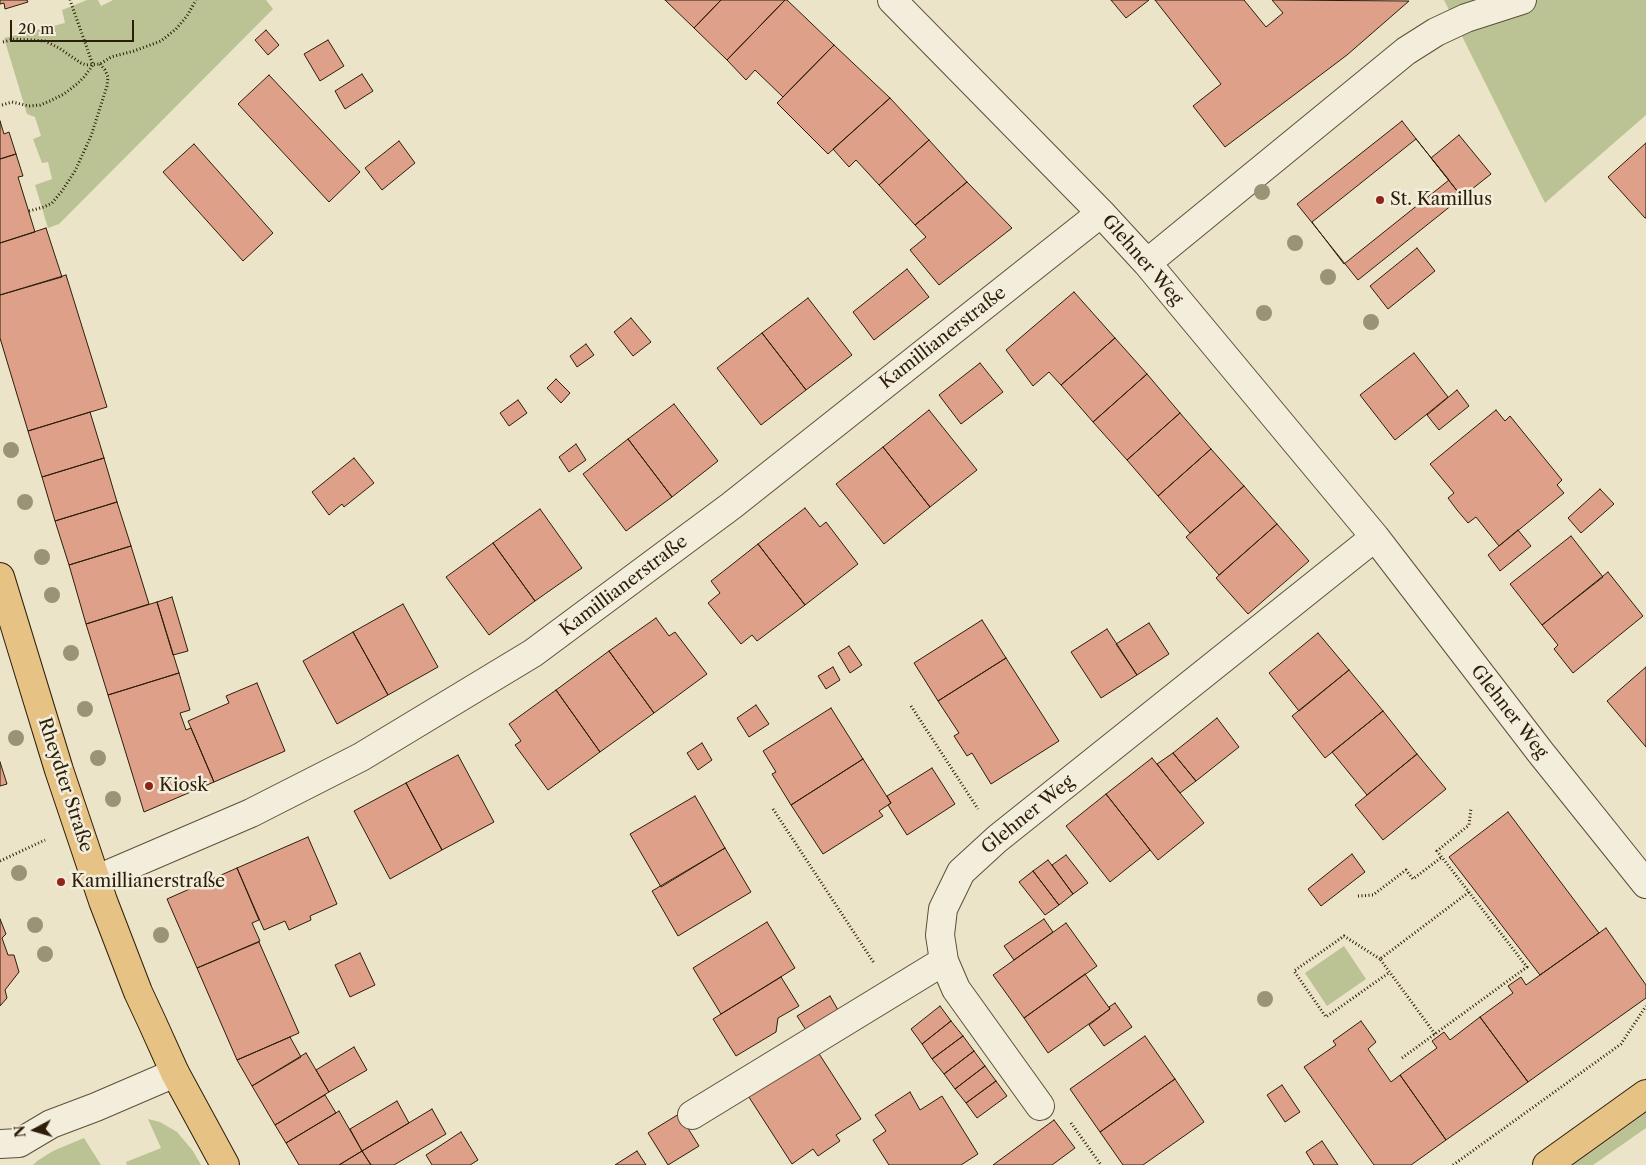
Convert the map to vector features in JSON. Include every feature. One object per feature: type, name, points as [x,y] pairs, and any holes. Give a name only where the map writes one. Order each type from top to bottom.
[{"type":"main road","name":"Rheydter Straße","points":[[0,577],[77,825],[138,992],[175,1073],[225,1165]]},
{"type":"main road","points":[[1547,1165],[1646,1094]]},
{"type":"street","name":"Glehner Weg","points":[[892,0],[1101,213],[1147,263],[1375,537],[1541,753],[1646,884]]},
{"type":"street","points":[[1147,263],[1406,51],[1436,32],[1466,18],[1522,0]]},
{"type":"street","name":"Kamillianerstraße","points":[[96,880],[251,813],[353,762],[533,654],[731,506],[1101,213]]},
{"type":"street","name":"Glehner Weg","points":[[1040,1106],[956,989],[944,961],[940,936],[943,909],[960,872],[997,839],[1375,537]]},
{"type":"street","points":[[692,1115],[944,961]]},
{"type":"street","points":[[3,1165],[9,1143],[175,1073]]},
{"type":"path","points":[[70,0],[93,64]]},
{"type":"path","points":[[3,42],[15,39],[45,41],[81,63],[100,64],[110,57],[134,52],[161,41],[176,29],[187,16],[196,0]]},
{"type":"path","points":[[2,105],[12,102],[29,106],[40,105],[50,101],[64,94],[77,84],[93,64]]},
{"type":"path","points":[[29,212],[52,202],[62,192],[76,170],[107,86],[108,77],[100,64]]},
{"type":"path","points":[[911,706],[997,839]]},
{"type":"path","points":[[1402,1058],[1527,967],[1437,851],[1469,825],[1471,808]]},
{"type":"path","points":[[773,809],[894,992]]},
{"type":"path","points":[[0,861],[77,825]]},
{"type":"path","points":[[1358,896],[1374,895],[1406,870],[1413,879],[1442,857]]},
{"type":"path","points":[[1380,959],[1469,892]]},
{"type":"path","points":[[1390,972],[1326,1018],[1294,971],[1344,936],[1380,959],[1390,972],[1435,1034]]},
{"type":"path","points":[[1453,1165],[1621,1044],[1646,1006]]},
{"type":"path","points":[[1040,1106],[1066,1116],[1101,1165]]},
{"type":"green space","points":[[87,0],[98,0],[101,6],[113,0],[266,0],[273,9],[59,224],[48,228],[35,185],[52,179],[48,162],[42,163],[33,139],[41,136],[35,117],[27,114],[4,38],[65,23],[62,10]]},
{"type":"green space","points":[[1444,0],[1646,0],[1646,115],[1545,203]]},
{"type":"green space","points":[[1344,946],[1366,979],[1327,1006],[1305,973]]},
{"type":"green space","points":[[1646,1113],[1646,1128],[1593,1165],[1573,1165]]},
{"type":"green space","points":[[148,1119],[160,1122],[177,1132],[193,1151],[201,1165],[127,1165],[126,1162],[161,1148]]},
{"type":"green space","points":[[84,1138],[101,1165],[33,1165],[53,1151]]},
{"type":"building","points":[[0,0],[27,0],[28,2],[5,9],[4,3],[0,4]]},
{"type":"building","points":[[665,0],[721,0],[694,28]]},
{"type":"building","points":[[721,0],[785,0],[727,60],[694,28]]},
{"type":"building","points":[[785,0],[834,45],[783,97],[755,70],[746,80],[727,60]]},
{"type":"building","points":[[1111,0],[1149,0],[1126,18]]},
{"type":"building","points":[[1155,0],[1244,0],[1266,27],[1283,13],[1272,0],[1409,1],[1347,55],[1225,147],[1193,106],[1221,84]]},
{"type":"building","points":[[266,30],[279,45],[268,55],[255,40]]},
{"type":"building","points":[[328,40],[344,66],[320,81],[304,54]]},
{"type":"building","points":[[834,45],[890,98],[828,154],[777,103]]},
{"type":"building","points":[[362,74],[373,91],[345,109],[335,91]]},
{"type":"building","points":[[269,75],[360,172],[329,202],[238,104]]},
{"type":"building","points":[[890,98],[929,140],[879,185],[856,160],[849,167],[833,149]]},
{"type":"building","points":[[0,121],[4,134],[9,132],[16,154],[0,159]]},
{"type":"building","name":"St. Kamillus","points":[[1402,121],[1462,197],[1358,280],[1297,204]]},
{"type":"building","points":[[1459,135],[1491,174],[1462,197],[1431,158]]},
{"type":"building","points":[[1416,139],[1449,180],[1344,264],[1312,222]]},
{"type":"building","points":[[929,140],[967,182],[915,225],[879,185]]},
{"type":"building","points":[[399,141],[415,163],[382,190],[365,168]]},
{"type":"building","points":[[1646,143],[1646,218],[1645,218],[1608,177]]},
{"type":"building","points":[[194,144],[273,233],[243,261],[163,172]]},
{"type":"building","points":[[16,154],[23,176],[18,177],[35,232],[0,243],[0,159]]},
{"type":"building","points":[[967,182],[1012,228],[939,285],[910,250],[926,237],[915,225]]},
{"type":"building","points":[[46,228],[62,277],[0,295],[0,243]]},
{"type":"building","points":[[1417,248],[1435,271],[1388,309],[1370,286]]},
{"type":"building","points":[[907,269],[929,297],[874,340],[853,312]]},
{"type":"building","points":[[66,275],[107,407],[28,431],[0,338],[0,295]]},
{"type":"building","points":[[1074,292],[1115,338],[1061,385],[1049,372],[1033,386],[1006,350]]},
{"type":"building","points":[[808,298],[852,355],[806,390],[762,333]]},
{"type":"building","points":[[631,318],[651,342],[633,356],[614,332]]},
{"type":"building","points":[[762,333],[806,390],[761,425],[717,368]]},
{"type":"building","points":[[1115,338],[1147,374],[1093,422],[1061,385]]},
{"type":"building","points":[[586,344],[594,355],[577,367],[570,356]]},
{"type":"building","points":[[1414,353],[1448,397],[1395,440],[1360,395]]},
{"type":"building","points":[[980,363],[1003,392],[961,424],[939,395]]},
{"type":"building","points":[[1147,374],[1180,413],[1127,460],[1093,422]]},
{"type":"building","points":[[556,379],[570,393],[561,403],[547,388]]},
{"type":"building","points":[[1457,390],[1469,406],[1439,430],[1427,415]]},
{"type":"building","points":[[518,400],[527,413],[509,426],[500,413]]},
{"type":"building","points":[[674,404],[718,461],[672,497],[628,439]]},
{"type":"building","points":[[929,410],[977,470],[930,507],[883,447]]},
{"type":"building","points":[[1496,410],[1505,421],[1510,416],[1562,480],[1557,485],[1564,493],[1499,546],[1476,517],[1468,523],[1457,510],[1448,498],[1454,493],[1430,464]]},
{"type":"building","points":[[90,412],[104,458],[42,477],[28,431]]},
{"type":"building","points":[[1180,413],[1211,449],[1158,496],[1127,460]]},
{"type":"building","points":[[628,439],[672,497],[626,531],[583,474]]},
{"type":"building","points":[[576,444],[586,460],[569,472],[559,457]]},
{"type":"building","points":[[883,447],[930,507],[884,544],[836,484]]},
{"type":"building","points":[[1211,449],[1244,486],[1190,533],[1158,496]]},
{"type":"building","points":[[104,458],[117,502],[55,521],[42,477]]},
{"type":"building","points":[[354,458],[374,483],[344,507],[342,504],[329,515],[312,492]]},
{"type":"building","points":[[1244,486],[1277,524],[1219,575],[1186,537]]},
{"type":"building","points":[[1600,489],[1614,504],[1581,533],[1568,518]]},
{"type":"building","points":[[117,502],[131,546],[69,565],[55,521]]},
{"type":"building","points":[[805,508],[820,527],[826,522],[858,564],[805,605],[758,544]]},
{"type":"building","points":[[540,509],[582,568],[535,601],[493,543]]},
{"type":"building","points":[[1277,524],[1309,561],[1248,614],[1216,578]]},
{"type":"building","points":[[1518,530],[1531,546],[1500,571],[1488,555]]},
{"type":"building","points":[[1571,536],[1603,577],[1542,625],[1510,584]]},
{"type":"building","points":[[493,543],[535,601],[489,635],[446,577]]},
{"type":"building","points":[[758,544],[805,605],[757,641],[752,635],[741,644],[708,603],[720,593],[711,581]]},
{"type":"building","points":[[131,546],[149,604],[86,624],[69,565]]},
{"type":"building","points":[[1608,572],[1643,616],[1573,673],[1554,649],[1558,645],[1542,625]]},
{"type":"building","points":[[172,597],[188,651],[173,655],[157,602]]},
{"type":"building","points":[[157,602],[179,673],[108,695],[86,624]]},
{"type":"building","points":[[403,604],[438,667],[388,695],[353,632]]},
{"type":"building","points":[[656,618],[669,636],[675,632],[707,674],[654,713],[609,651]]},
{"type":"building","points":[[982,620],[1006,658],[938,701],[914,663]]},
{"type":"building","points":[[1149,623],[1169,654],[1137,675],[1116,644]]},
{"type":"building","points":[[1107,629],[1137,675],[1101,698],[1071,652]]},
{"type":"building","points":[[353,632],[388,695],[337,724],[303,661]]},
{"type":"building","points":[[1318,633],[1349,670],[1299,711],[1269,673]]},
{"type":"building","points":[[849,646],[862,665],[850,673],[838,653]]},
{"type":"building","points":[[609,651],[654,713],[600,752],[556,690]]},
{"type":"building","points":[[1006,658],[1059,741],[991,784],[972,753],[967,756],[954,736],[959,733],[938,701]]},
{"type":"building","points":[[833,667],[840,680],[826,689],[818,676]]},
{"type":"building","points":[[1646,667],[1646,747],[1607,701]]},
{"type":"building","points":[[1349,670],[1383,711],[1325,758],[1292,716]]},
{"type":"building","points":[[179,673],[190,710],[180,713],[186,730],[191,728],[214,782],[144,812],[108,695]]},
{"type":"building","points":[[257,683],[285,751],[214,782],[188,721],[229,703],[226,696]]},
{"type":"building","points":[[556,690],[600,752],[548,790],[515,745],[521,741],[509,724]]},
{"type":"building","points":[[756,705],[769,724],[749,737],[737,718]]},
{"type":"building","points":[[831,708],[863,759],[791,805],[772,774],[776,772],[763,751]]},
{"type":"building","points":[[1383,711],[1417,754],[1367,795],[1332,752]]},
{"type":"building","points":[[1217,718],[1239,747],[1196,781],[1173,753]]},
{"type":"building","points":[[702,743],[712,760],[698,770],[687,753]]},
{"type":"building","points":[[1173,753],[1196,781],[1180,793],[1157,764]]},
{"type":"building","points":[[1417,754],[1446,789],[1383,840],[1355,805]]},
{"type":"building","points":[[458,755],[494,822],[442,850],[406,783]]},
{"type":"building","points":[[1152,758],[1204,823],[1158,860],[1106,794]]},
{"type":"building","points":[[863,759],[891,803],[879,811],[883,816],[823,854],[791,805]]},
{"type":"building","points":[[0,762],[7,784],[0,786]]},
{"type":"building","points":[[932,768],[955,804],[907,835],[888,805],[891,803],[887,796]]},
{"type":"building","points":[[406,783],[442,850],[390,879],[354,811]]},
{"type":"building","points":[[1106,794],[1150,850],[1110,882],[1066,826]]},
{"type":"building","points":[[695,796],[725,848],[661,887],[630,834]]},
{"type":"building","points":[[1508,812],[1599,933],[1540,975],[1449,857]]},
{"type":"building","points":[[308,837],[337,904],[310,916],[311,920],[289,930],[285,921],[264,930],[237,868]]},
{"type":"building","points":[[725,848],[751,892],[678,936],[652,891]]},
{"type":"building","points":[[1352,854],[1365,872],[1321,906],[1308,889]]},
{"type":"building","points":[[1066,855],[1088,883],[1073,894],[1052,865]]},
{"type":"building","points":[[1048,860],[1073,894],[1059,905],[1033,871]]},
{"type":"building","points":[[237,868],[259,920],[252,923],[260,941],[197,968],[167,899]]},
{"type":"building","points":[[1033,871],[1059,905],[1045,915],[1019,882]]},
{"type":"building","points":[[0,919],[6,934],[2,938],[8,955],[14,955],[19,972],[5,990],[7,998],[0,1006]]},
{"type":"building","points":[[1044,919],[1053,932],[1014,960],[1004,946]]},
{"type":"building","points":[[767,922],[795,968],[721,1014],[693,968]]},
{"type":"building","points":[[1066,923],[1097,966],[1024,1018],[993,975]]},
{"type":"building","points":[[1606,928],[1646,985],[1646,998],[1528,1082],[1480,1017],[1513,993],[1508,986],[1521,977],[1526,985]]},
{"type":"building","points":[[259,942],[299,1033],[237,1060],[197,968]]},
{"type":"building","points":[[360,953],[375,985],[350,997],[335,965]]},
{"type":"building","points":[[1085,974],[1110,1009],[1048,1053],[1024,1018]]},
{"type":"building","points":[[781,977],[799,1006],[778,1018],[776,1032],[736,1056],[713,1019]]},
{"type":"building","points":[[830,996],[838,1010],[806,1030],[797,1016]]},
{"type":"building","points":[[1115,1003],[1132,1027],[1104,1046],[1089,1025]]},
{"type":"building","points":[[940,1006],[951,1021],[922,1044],[911,1029]]},
{"type":"building","points":[[1480,1017],[1528,1082],[1446,1140],[1400,1075],[1437,1048],[1432,1041],[1444,1032],[1450,1040]]},
{"type":"building","points":[[951,1021],[963,1036],[932,1059],[922,1044]]},
{"type":"building","points":[[1361,1021],[1376,1042],[1368,1049],[1391,1082],[1400,1075],[1446,1140],[1411,1165],[1374,1165],[1304,1067],[1336,1045],[1333,1041]]},
{"type":"building","points":[[963,1036],[974,1051],[944,1074],[932,1059]]},
{"type":"building","points":[[1145,1036],[1175,1079],[1100,1132],[1070,1089]]},
{"type":"building","points":[[290,1037],[301,1057],[252,1086],[237,1060]]},
{"type":"building","points":[[814,1046],[861,1119],[836,1135],[840,1141],[818,1156],[813,1149],[792,1164],[745,1091]]},
{"type":"building","points":[[354,1047],[367,1070],[329,1092],[316,1070]]},
{"type":"building","points":[[974,1051],[985,1066],[955,1089],[944,1074]]},
{"type":"building","points":[[306,1053],[329,1092],[275,1125],[252,1086]]},
{"type":"building","points":[[985,1066],[996,1081],[966,1103],[955,1089]]},
{"type":"building","points":[[1175,1079],[1204,1122],[1143,1165],[1123,1165],[1100,1132]]},
{"type":"building","points":[[996,1081],[1007,1096],[977,1118],[966,1103]]},
{"type":"building","points":[[1282,1085],[1300,1112],[1285,1122],[1267,1095]]},
{"type":"building","points":[[910,1092],[920,1110],[942,1096],[978,1154],[961,1165],[889,1165],[873,1140],[886,1131],[875,1115]]},
{"type":"building","points":[[325,1095],[336,1113],[286,1143],[275,1125]]},
{"type":"building","points":[[397,1101],[409,1123],[362,1151],[350,1129]]},
{"type":"building","points":[[432,1109],[446,1134],[394,1165],[371,1165],[362,1151]]},
{"type":"building","points":[[339,1111],[362,1151],[339,1165],[299,1165],[286,1143]]},
{"type":"building","points":[[679,1114],[699,1146],[668,1165],[648,1133]]},
{"type":"building","points":[[1054,1120],[1075,1148],[1052,1165],[993,1165]]},
{"type":"building","points":[[461,1132],[478,1160],[470,1165],[432,1165],[426,1155]]},
{"type":"building","points":[[1322,1141],[1338,1165],[1314,1165],[1306,1152]]},
{"type":"building","points":[[362,1151],[371,1165],[339,1165]]},
{"type":"building","points":[[637,1151],[646,1165],[615,1165]]},
{"type":"place","name":"St. Kamillus","points":[[1380,200]]},
{"type":"place","name":"Kiosk","points":[[149,786]]},
{"type":"place","name":"Kamillianerstraße","points":[[61,882]]}]
